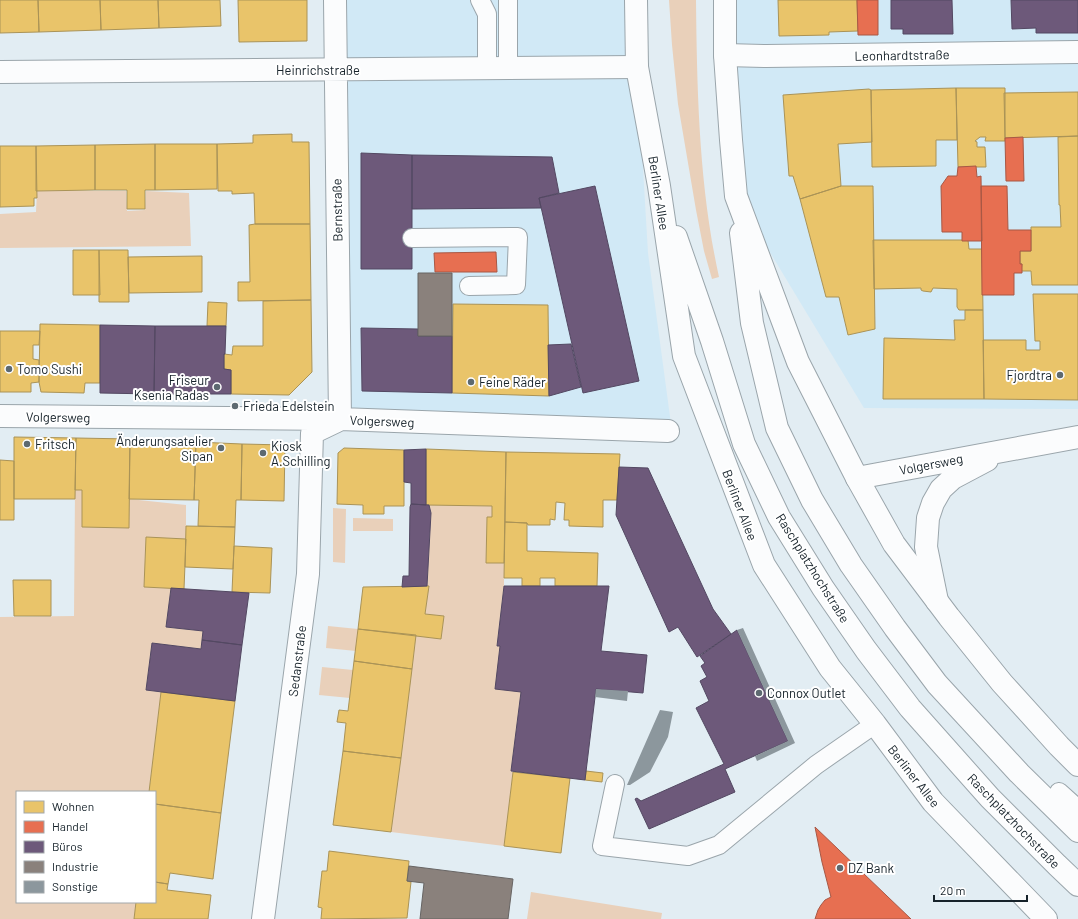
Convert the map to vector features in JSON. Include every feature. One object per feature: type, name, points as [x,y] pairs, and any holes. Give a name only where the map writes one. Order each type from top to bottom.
[{"type":"main road","name":"Bernstraße","points":[[335,0],[340,420]]},
{"type":"main road","name":"Berliner Allee","points":[[636,0],[636,67],[659,186],[684,356],[764,565],[830,668],[875,724],[933,802],[1046,919]]},
{"type":"main road","points":[[725,0],[726,55],[736,196],[752,323],[777,428],[812,500],[852,565],[895,628],[937,684],[1019,773],[1078,831]]},
{"type":"main road","name":"Leonhardtstraße","points":[[726,55],[766,56],[1078,52]]},
{"type":"main road","name":"Heinrichstraße","points":[[0,72],[636,67]]},
{"type":"main road","name":"Raschplatzhochstraße","points":[[659,186],[712,341],[744,444],[779,517],[823,588],[866,650],[910,708],[990,798],[1078,884]]},
{"type":"main road","points":[[736,196],[798,362],[857,478],[894,544],[1002,683],[1078,765]]},
{"type":"main road","name":"Volgersweg","points":[[0,416],[340,420],[668,431]]},
{"type":"main road","name":"Sedanstraße","points":[[263,919],[308,574],[312,433],[340,420]]},
{"type":"main road","name":"Volgersweg","points":[[857,478],[1078,437]]},
{"type":"main road","name":"Volgersweg","points":[[937,601],[926,547],[928,518],[933,503],[941,489],[953,478],[1004,450]]},
{"type":"lane","points":[[480,0],[487,14],[498,68]]},
{"type":"lane","points":[[498,68],[508,0]]},
{"type":"lane","points":[[412,238],[518,236],[516,285],[469,286]]},
{"type":"lane","points":[[615,784],[602,846],[688,856],[719,845],[816,765],[875,724]]},
{"type":"lane","points":[[1059,792],[1078,809]]},
{"type":"shaded area","points":[[335,0],[636,0],[637,67],[648,253],[671,424],[340,419]]},
{"type":"shaded area","points":[[669,0],[696,0],[700,139],[707,208],[719,277],[712,279],[704,251],[696,210],[678,104]]},
{"type":"shaded area","points":[[725,0],[1078,0],[1078,409],[864,408],[736,196]]},
{"type":"shaded area","points":[[37,191],[126,191],[127,211],[145,210],[146,191],[189,193],[191,246],[0,248],[0,214],[36,212]]},
{"type":"shaded area","points":[[75,490],[82,490],[82,527],[128,528],[129,499],[186,505],[186,539],[146,538],[144,587],[171,588],[166,627],[203,631],[201,649],[152,643],[146,690],[161,692],[149,791],[16,791],[16,903],[136,903],[134,919],[0,919],[0,617],[74,616]]},
{"type":"shaded area","points":[[429,505],[492,506],[492,517],[487,517],[486,563],[504,563],[504,586],[497,645],[500,646],[521,692],[511,771],[513,772],[504,846],[391,832],[416,635],[441,639],[444,616],[425,614],[429,586],[427,586],[431,513]]},
{"type":"shaded area","points":[[333,508],[346,509],[345,563],[333,562]]},
{"type":"shaded area","points":[[353,518],[393,519],[393,531],[353,531]]},
{"type":"shaded area","points":[[328,626],[358,629],[356,651],[326,648]]},
{"type":"shaded area","points":[[322,667],[353,670],[350,698],[319,695]]},
{"type":"shaded area","points":[[531,892],[662,913],[661,919],[527,919]]},
{"type":"building: Wohnen","points":[[0,0],[38,0],[39,32],[0,33]]},
{"type":"building: Wohnen","points":[[38,0],[100,0],[101,30],[39,32]]},
{"type":"building: Wohnen","points":[[100,0],[158,0],[159,28],[101,30]]},
{"type":"building: Wohnen","points":[[158,0],[220,0],[221,26],[159,28]]},
{"type":"building: Wohnen","points":[[238,0],[307,0],[307,41],[239,42]]},
{"type":"building: Wohnen","points":[[778,0],[857,0],[858,31],[829,32],[829,35],[779,36]]},
{"type":"building: Wohnen","points":[[956,88],[1005,88],[1005,141],[985,141],[986,137],[980,137],[975,141],[977,142],[977,147],[985,147],[986,167],[958,167]]},
{"type":"building: Wohnen","points":[[956,88],[957,140],[936,140],[936,166],[872,167],[871,90]]},
{"type":"building: Wohnen","points":[[871,90],[872,142],[838,144],[841,186],[800,199],[793,176],[789,176],[783,95]]},
{"type":"building: Wohnen","points":[[1078,92],[1078,136],[1005,138],[1004,93]]},
{"type":"building: Wohnen","points":[[292,134],[292,142],[309,142],[310,224],[255,224],[254,193],[232,194],[232,191],[218,191],[217,144],[253,143],[253,135]]},
{"type":"building: Wohnen","points":[[1078,136],[1078,285],[1032,285],[1031,271],[1021,271],[1022,264],[1020,264],[1020,251],[1031,251],[1031,227],[1061,227],[1059,205],[1058,137]]},
{"type":"building: Wohnen","points":[[155,144],[155,190],[145,190],[145,209],[127,209],[127,190],[95,190],[95,145]]},
{"type":"building: Wohnen","points":[[155,144],[217,144],[217,189],[155,190]]},
{"type":"building: Wohnen","points":[[95,145],[95,190],[36,191],[36,146]]},
{"type":"building: Wohnen","points":[[0,146],[36,146],[37,198],[34,198],[34,206],[0,207]]},
{"type":"building: Wohnen","points":[[841,186],[873,186],[875,329],[848,335],[839,297],[826,297],[800,199]]},
{"type":"building: Wohnen","points":[[310,224],[311,300],[238,301],[238,282],[250,282],[249,225]]},
{"type":"building: Wohnen","points":[[873,240],[968,240],[969,249],[982,249],[983,310],[959,310],[957,307],[957,289],[933,288],[931,292],[923,291],[921,288],[874,289]]},
{"type":"building: Wohnen","points":[[73,250],[99,250],[100,295],[73,295]]},
{"type":"building: Wohnen","points":[[99,250],[128,250],[129,302],[99,302]]},
{"type":"building: Wohnen","points":[[202,256],[202,292],[129,293],[128,257]]},
{"type":"building: Wohnen","points":[[1033,294],[1078,294],[1078,400],[984,399],[983,340],[1026,340],[1026,350],[1040,350],[1040,341],[1035,341]]},
{"type":"building: Wohnen","points":[[311,300],[312,372],[289,395],[231,394],[231,370],[224,369],[224,354],[232,355],[233,346],[263,346],[263,301]]},
{"type":"building: Wohnen","points":[[208,302],[227,303],[226,326],[207,326]]},
{"type":"building: Wohnen","points":[[453,304],[548,305],[549,396],[452,393]]},
{"type":"building: Wohnen","points":[[965,310],[983,310],[984,399],[883,399],[884,338],[955,340],[954,320],[965,320]]},
{"type":"building: Wohnen","points":[[40,324],[100,325],[100,383],[85,383],[84,393],[41,392],[39,382]]},
{"type":"building: Wohnen","points":[[0,331],[40,331],[39,345],[33,345],[33,359],[39,360],[39,382],[31,383],[31,392],[0,392]]},
{"type":"building: Wohnen","points":[[14,437],[76,438],[75,499],[14,499]]},
{"type":"building: Wohnen","points":[[76,438],[130,439],[129,528],[82,527],[82,490],[75,490]]},
{"type":"building: Wohnen","points":[[130,439],[196,442],[194,500],[129,499]]},
{"type":"building: Wohnen","points":[[196,442],[242,444],[241,500],[236,500],[235,527],[198,526],[199,500],[194,500]]},
{"type":"building: Wohnen","points":[[242,444],[285,445],[284,501],[241,500]]},
{"type":"building: Wohnen","points":[[344,448],[404,450],[404,506],[384,506],[384,514],[363,514],[363,505],[337,504],[338,453]]},
{"type":"building: Wohnen","points":[[426,449],[506,452],[504,563],[486,563],[487,517],[492,517],[492,506],[426,505]]},
{"type":"building: Wohnen","points":[[506,452],[620,454],[617,500],[603,500],[603,527],[569,526],[569,520],[564,520],[565,503],[556,502],[555,520],[550,519],[550,525],[528,525],[527,523],[505,522]]},
{"type":"building: Wohnen","points":[[0,460],[14,461],[14,520],[0,520]]},
{"type":"building: Wohnen","points":[[505,522],[527,523],[527,551],[598,553],[597,586],[555,586],[555,578],[540,578],[540,586],[522,586],[522,578],[504,578]]},
{"type":"building: Wohnen","points":[[186,526],[235,527],[233,569],[185,567]]},
{"type":"building: Wohnen","points":[[146,537],[186,539],[184,589],[144,587]]},
{"type":"building: Wohnen","points":[[234,546],[272,548],[270,593],[232,592]]},
{"type":"building: Wohnen","points":[[13,580],[51,580],[51,616],[14,616]]},
{"type":"building: Wohnen","points":[[429,586],[425,614],[444,616],[441,639],[358,629],[363,587]]},
{"type":"building: Wohnen","points":[[358,629],[416,635],[412,669],[354,661]]},
{"type":"building: Wohnen","points":[[354,661],[412,669],[401,758],[343,751],[346,723],[337,722],[339,710],[348,711]]},
{"type":"building: Wohnen","points":[[161,692],[235,701],[221,813],[156,804],[156,791],[149,791]]},
{"type":"building: Wohnen","points":[[343,751],[401,758],[391,832],[333,825]]},
{"type":"building: Wohnen","points":[[586,771],[603,773],[602,782],[585,780]]},
{"type":"building: Wohnen","points":[[513,772],[570,778],[561,853],[504,846]]},
{"type":"building: Wohnen","points":[[156,804],[221,813],[213,879],[170,873],[168,884],[156,882]]},
{"type":"building: Wohnen","points":[[329,851],[409,861],[407,881],[411,882],[407,918],[321,919],[322,908],[318,907],[322,871],[327,871]]},
{"type":"building: Wohnen","points":[[156,882],[168,884],[167,890],[211,895],[208,919],[134,919],[136,903],[156,903]]},
{"type":"building: Handel","points":[[857,0],[878,0],[878,35],[858,35]]},
{"type":"building: Handel","points":[[1023,137],[1024,181],[1006,181],[1005,138]]},
{"type":"building: Handel","points":[[976,166],[977,177],[981,176],[982,241],[962,241],[962,232],[942,232],[941,186],[948,176],[957,176],[958,167]]},
{"type":"building: Handel","points":[[981,186],[1007,186],[1008,230],[1031,230],[1031,251],[1020,251],[1022,273],[1014,273],[1014,295],[982,295]]},
{"type":"building: Handel","points":[[496,252],[497,272],[435,272],[434,253]]},
{"type":"building: Handel","name":"DZ Bank","points":[[815,827],[911,919],[815,919],[821,905],[825,900],[831,897]]},
{"type":"building: Büros","points":[[891,0],[952,0],[953,34],[903,34],[903,29],[891,29]]},
{"type":"building: Büros","points":[[1011,0],[1078,0],[1078,33],[1036,33],[1036,28],[1012,29]]},
{"type":"building: Büros","points":[[361,153],[412,155],[412,269],[361,269]]},
{"type":"building: Büros","points":[[412,155],[552,157],[559,193],[539,198],[541,208],[412,209]]},
{"type":"building: Büros","points":[[595,186],[639,381],[583,393],[539,198]]},
{"type":"building: Büros","points":[[100,325],[155,326],[154,394],[100,393]]},
{"type":"building: Büros","points":[[155,326],[226,326],[224,369],[231,370],[231,394],[154,394]]},
{"type":"building: Büros","points":[[361,328],[418,329],[418,336],[452,336],[452,393],[362,391]]},
{"type":"building: Büros","points":[[571,344],[581,387],[549,396],[548,345]]},
{"type":"building: Büros","points":[[426,449],[426,505],[411,504],[411,483],[404,482],[404,450]]},
{"type":"building: Büros","points":[[619,467],[648,468],[713,609],[731,634],[697,657],[678,627],[669,632],[616,515]]},
{"type":"building: Büros","points":[[411,504],[429,505],[431,513],[427,586],[402,587],[403,576],[409,576]]},
{"type":"building: Büros","points":[[504,586],[609,586],[601,651],[647,655],[643,693],[596,689],[585,780],[511,771],[521,692],[495,689],[500,646],[497,646]]},
{"type":"building: Büros","points":[[171,588],[249,593],[242,645],[202,640],[203,631],[166,627]]},
{"type":"building: Büros","points":[[737,630],[788,741],[725,769],[735,792],[649,829],[635,799],[637,798],[641,801],[724,764],[696,708],[709,701],[700,681],[707,677],[701,666],[705,663],[700,656]]},
{"type":"building: Büros","points":[[202,640],[242,645],[235,701],[146,690],[152,643],[201,649]]},
{"type":"building: Industrie","points":[[418,273],[452,273],[452,336],[418,336]]},
{"type":"building: Industrie","points":[[409,866],[513,879],[508,919],[420,919],[424,883],[407,881]]},
{"type":"building: Sonstige","points":[[743,628],[795,743],[757,761],[755,756],[788,741],[737,630]]},
{"type":"building: Sonstige","points":[[596,689],[628,691],[627,701],[595,697]]},
{"type":"building: Sonstige","points":[[660,710],[673,712],[668,737],[650,772],[630,785],[627,785]]},
{"type":"place","name":"Tomo Sushi","points":[[9,369]]},
{"type":"place","name":"Fjordtra","points":[[1060,375]]},
{"type":"place","name":"Feine Räder","points":[[471,382]]},
{"type":"place","name":"Friseur Ksenia Radas","points":[[217,387]]},
{"type":"place","name":"Frieda Edelstein","points":[[235,406]]},
{"type":"place","name":"Fritsch","points":[[27,444]]},
{"type":"place","name":"Änderungsatelier Sipan","points":[[221,448]]},
{"type":"place","name":"Kiosk A.Schilling","points":[[263,453]]},
{"type":"place","name":"Connox Outlet","points":[[759,693]]},
{"type":"place","name":"DZ Bank","points":[[840,868]]}]
